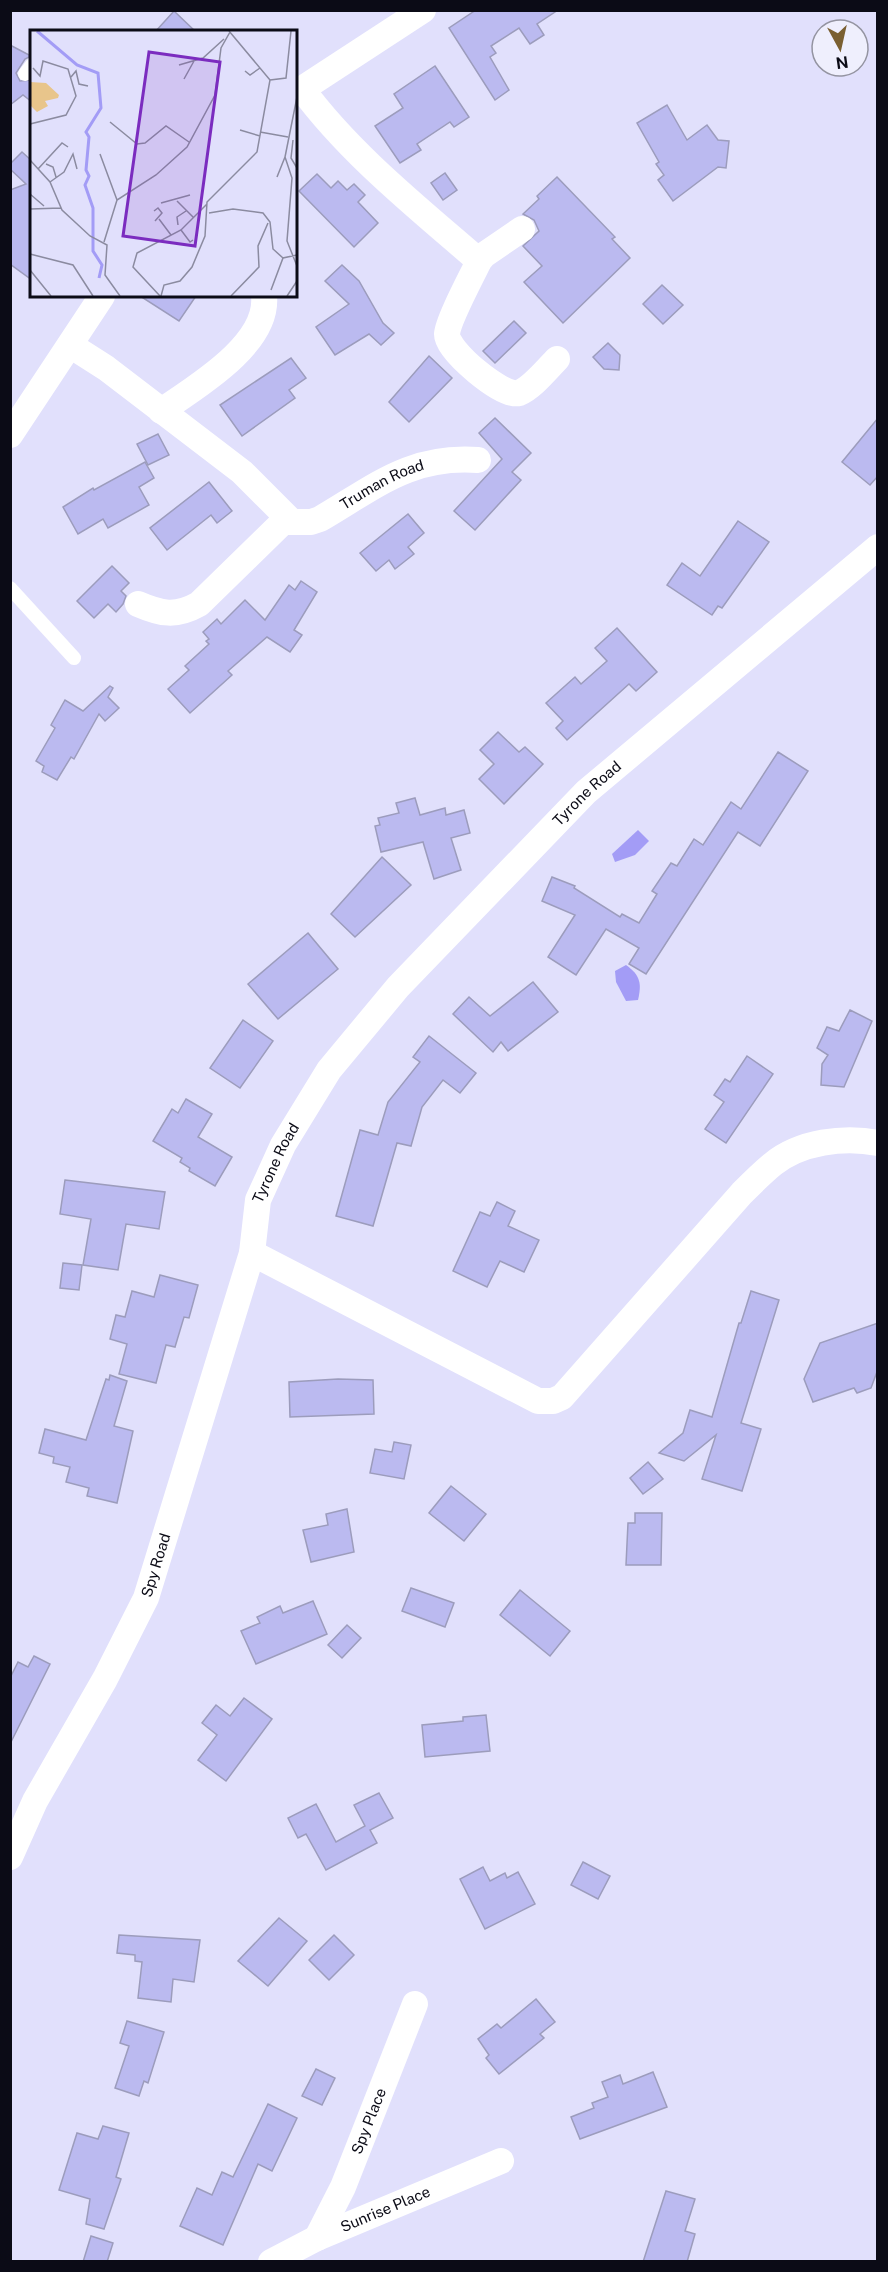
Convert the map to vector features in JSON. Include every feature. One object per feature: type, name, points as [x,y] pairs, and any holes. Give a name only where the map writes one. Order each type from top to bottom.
[{"type":"street","points":[[423,10],[299,91],[414,204],[479,261]]},
{"type":"street","points":[[522,229],[479,261],[447,333],[451,345],[480,374],[509,393],[521,392],[557,359]]},
{"type":"street","points":[[10,435],[101,297]]},
{"type":"street","points":[[161,411],[213,375],[245,344],[261,320],[265,305],[264,297]]},
{"type":"street","points":[[70,345],[106,368],[242,472],[290,520],[276,527],[199,604],[188,610],[168,614],[138,604]]},
{"type":"street","name":"Truman Road","points":[[290,520],[305,522],[320,519],[390,476],[422,465],[457,458],[478,460]]},
{"type":"street","name":"Tyrone Road","points":[[252,1253],[258,1200],[283,1145],[329,1070],[390,996],[586,792],[878,547]]},
{"type":"street","points":[[252,1253],[538,1401],[553,1401],[562,1397],[742,1193],[774,1163],[792,1152],[817,1143],[846,1141],[878,1143]]},
{"type":"street","name":"Spy Road","points":[[10,1857],[35,1801],[105,1680],[146,1598],[252,1253]]},
{"type":"street","name":"Spy Place","points":[[317,2238],[343,2187],[415,2004]]},
{"type":"street","name":"Sunrise Place","points":[[271,2262],[317,2238],[501,2161]]},
{"type":"lane","points":[[10,588],[74,658]]},
{"type":"shaded area","points":[[638,830],[649,841],[635,855],[615,862],[612,854]]},
{"type":"shaded area","points":[[626,965],[639,980],[638,1000],[626,1001],[616,982],[615,971]]},
{"type":"building","points":[[476,10],[558,10],[537,24],[544,35],[530,44],[519,28],[491,46],[496,53],[490,57],[509,90],[495,100],[449,28]]},
{"type":"building","points":[[174,11],[194,30],[157,30]]},
{"type":"building","points":[[10,45],[30,55],[16,73],[20,81],[30,80],[30,100],[23,95],[10,105]]},
{"type":"building","points":[[435,66],[469,117],[454,127],[450,122],[417,144],[421,150],[400,163],[375,126],[403,108],[394,94]]},
{"type":"building","points":[[667,105],[687,140],[707,125],[718,140],[729,141],[726,168],[718,167],[673,201],[658,180],[664,175],[656,164],[659,162],[637,123]]},
{"type":"building","points":[[22,152],[30,159],[30,279],[10,264],[10,190],[26,184],[10,169],[10,164]]},
{"type":"building","points":[[445,173],[457,190],[443,200],[431,183]]},
{"type":"building","points":[[317,174],[331,188],[338,181],[347,190],[354,184],[365,195],[358,202],[378,223],[354,247],[299,191]]},
{"type":"building","points":[[557,177],[615,237],[612,239],[630,258],[563,323],[524,282],[542,266],[523,246],[539,231],[534,220],[523,214],[539,199],[537,196]]},
{"type":"building","points":[[342,265],[359,281],[383,323],[394,333],[381,345],[369,334],[335,355],[316,327],[349,304],[325,281]]},
{"type":"building","points":[[662,285],[683,305],[663,324],[643,304]]},
{"type":"building","points":[[142,297],[195,297],[179,321]]},
{"type":"building","points":[[514,321],[526,333],[495,363],[483,351]]},
{"type":"building","points":[[608,343],[620,355],[619,370],[604,369],[593,357]]},
{"type":"building","points":[[429,356],[452,378],[409,422],[389,402]]},
{"type":"building","points":[[291,358],[306,378],[289,390],[295,398],[242,436],[220,405]]},
{"type":"building","points":[[495,418],[531,453],[512,472],[521,480],[475,530],[454,511],[502,459],[479,433]]},
{"type":"building","points":[[878,418],[878,476],[870,485],[842,462]]},
{"type":"building","points":[[158,434],[169,455],[148,465],[137,444]]},
{"type":"building","points":[[145,462],[154,478],[139,487],[149,505],[108,528],[103,519],[78,534],[63,507],[93,488],[94,490]]},
{"type":"building","points":[[209,482],[232,511],[217,523],[211,515],[167,550],[150,528]]},
{"type":"building","points":[[408,514],[424,533],[408,547],[414,554],[395,569],[389,560],[376,571],[360,553]]},
{"type":"building","points":[[738,521],[769,542],[722,608],[718,606],[712,615],[667,585],[682,563],[700,576]]},
{"type":"building","points":[[112,566],[129,583],[121,591],[126,596],[116,612],[108,604],[94,618],[77,601]]},
{"type":"building","points":[[301,581],[317,592],[294,630],[302,635],[290,652],[267,637],[228,671],[232,675],[190,713],[168,689],[189,670],[185,666],[209,644],[206,641],[209,639],[203,632],[217,619],[221,624],[245,600],[265,620],[289,585],[295,590]]},
{"type":"building","points":[[617,628],[657,672],[636,691],[629,684],[567,740],[556,728],[563,721],[546,703],[575,677],[581,684],[607,661],[595,648]]},
{"type":"building","points":[[110,686],[113,688],[108,697],[119,708],[105,721],[99,714],[74,759],[71,757],[57,780],[42,772],[44,766],[36,761],[55,728],[51,725],[65,700],[83,711]]},
{"type":"building","points":[[498,732],[519,752],[525,747],[543,764],[504,804],[479,779],[494,764],[480,750]]},
{"type":"building","points":[[778,752],[808,771],[760,846],[738,832],[646,974],[629,964],[639,948],[606,929],[576,975],[548,957],[575,915],[542,901],[552,877],[575,886],[574,888],[620,917],[622,914],[639,923],[657,894],[652,891],[671,863],[677,866],[694,839],[703,845],[731,802],[741,809]]},
{"type":"building","points":[[415,798],[420,815],[445,808],[446,815],[464,810],[470,833],[451,838],[461,870],[434,879],[423,842],[381,852],[375,826],[380,825],[378,818],[399,813],[396,803]]},
{"type":"building","points":[[382,857],[411,885],[355,937],[331,914]]},
{"type":"building","points":[[308,933],[338,969],[278,1019],[248,984]]},
{"type":"building","points":[[533,982],[558,1012],[508,1051],[501,1042],[493,1052],[453,1014],[469,997],[490,1016]]},
{"type":"building","points":[[850,1010],[872,1021],[844,1087],[821,1085],[822,1064],[828,1055],[817,1048],[827,1027],[839,1031]]},
{"type":"building","points":[[243,1020],[273,1041],[240,1088],[210,1068]]},
{"type":"building","points":[[429,1036],[476,1073],[460,1093],[443,1080],[422,1107],[411,1146],[397,1143],[373,1226],[336,1216],[360,1130],[378,1135],[388,1102],[420,1062],[413,1057]]},
{"type":"building","points":[[747,1056],[773,1074],[726,1143],[705,1129],[724,1102],[714,1095],[725,1079],[730,1082]]},
{"type":"building","points":[[186,1099],[212,1114],[198,1137],[232,1157],[215,1186],[189,1171],[190,1168],[180,1162],[182,1158],[153,1141],[172,1109],[178,1113]]},
{"type":"building","points":[[65,1180],[165,1192],[159,1229],[126,1224],[118,1270],[83,1265],[91,1219],[60,1214]]},
{"type":"building","points":[[497,1202],[515,1211],[508,1226],[539,1240],[524,1272],[500,1261],[487,1287],[453,1271],[480,1212],[490,1216]]},
{"type":"building","points":[[63,1263],[82,1265],[79,1290],[60,1288]]},
{"type":"building","points":[[160,1275],[198,1285],[189,1318],[184,1317],[175,1347],[166,1345],[156,1383],[119,1374],[127,1344],[110,1339],[116,1315],[125,1317],[132,1291],[154,1297]]},
{"type":"building","points":[[751,1291],[779,1300],[741,1423],[761,1429],[742,1491],[702,1479],[716,1435],[684,1461],[659,1453],[683,1433],[690,1410],[712,1417],[739,1323],[741,1323]]},
{"type":"building","points":[[878,1323],[878,1369],[871,1388],[857,1393],[854,1388],[813,1402],[804,1379],[820,1343]]},
{"type":"building","points":[[110,1375],[127,1381],[114,1426],[133,1431],[117,1503],[87,1496],[89,1488],[66,1482],[70,1467],[53,1463],[54,1457],[39,1453],[45,1429],[86,1440],[106,1379],[109,1380]]},
{"type":"building","points":[[338,1379],[373,1380],[374,1414],[290,1417],[289,1382]]},
{"type":"building","points":[[394,1442],[411,1445],[404,1479],[370,1473],[375,1449],[392,1452]]},
{"type":"building","points":[[648,1462],[663,1479],[643,1494],[630,1478]]},
{"type":"building","points":[[451,1486],[486,1514],[464,1541],[429,1513]]},
{"type":"building","points":[[347,1509],[354,1552],[311,1562],[303,1530],[328,1525],[326,1514]]},
{"type":"building","points":[[635,1513],[662,1513],[661,1565],[626,1565],[628,1523],[635,1523]]},
{"type":"building","points":[[411,1588],[454,1603],[445,1627],[402,1611]]},
{"type":"building","points":[[520,1590],[570,1631],[550,1656],[500,1615]]},
{"type":"building","points":[[313,1601],[327,1634],[256,1664],[241,1631],[260,1623],[257,1617],[280,1606],[283,1613]]},
{"type":"building","points":[[347,1625],[361,1638],[342,1658],[328,1645]]},
{"type":"building","points":[[34,1656],[50,1664],[10,1744],[10,1678],[18,1662],[28,1667]]},
{"type":"building","points":[[244,1698],[272,1719],[226,1781],[198,1760],[217,1735],[202,1723],[216,1705],[230,1716]]},
{"type":"building","points":[[486,1715],[490,1751],[425,1757],[422,1725],[463,1721],[463,1717]]},
{"type":"building","points":[[379,1793],[393,1818],[370,1830],[377,1843],[326,1870],[306,1834],[298,1838],[288,1818],[316,1804],[336,1842],[365,1826],[354,1805]]},
{"type":"building","points":[[583,1862],[610,1876],[598,1899],[571,1885]]},
{"type":"building","points":[[483,1867],[490,1881],[505,1873],[507,1878],[518,1872],[535,1904],[485,1929],[460,1879]]},
{"type":"building","points":[[279,1918],[307,1941],[268,1986],[238,1961]]},
{"type":"building","points":[[119,1935],[200,1940],[194,1982],[173,1979],[171,2002],[138,1998],[142,1962],[135,1961],[135,1955],[117,1953]]},
{"type":"building","points":[[334,1935],[354,1955],[329,1980],[309,1960]]},
{"type":"building","points":[[536,1999],[555,2022],[540,2034],[544,2038],[499,2074],[486,2058],[489,2055],[478,2039],[497,2024],[501,2028]]},
{"type":"building","points":[[127,2021],[164,2032],[148,2083],[144,2081],[139,2096],[115,2088],[129,2046],[120,2043]]},
{"type":"building","points":[[316,2069],[335,2078],[322,2105],[302,2096]]},
{"type":"building","points":[[653,2072],[667,2107],[580,2139],[571,2117],[594,2108],[592,2103],[608,2097],[602,2082],[620,2075],[623,2084]]},
{"type":"building","points":[[268,2104],[297,2118],[272,2171],[258,2164],[223,2245],[180,2226],[197,2188],[212,2195],[222,2172],[233,2177]]},
{"type":"building","points":[[103,2126],[129,2133],[116,2177],[121,2179],[104,2229],[86,2224],[90,2199],[59,2190],[77,2133],[98,2139]]},
{"type":"building","points":[[666,2191],[695,2199],[685,2231],[695,2234],[687,2262],[643,2262]]},
{"type":"building","points":[[91,2236],[113,2243],[107,2262],[83,2262]]}]
